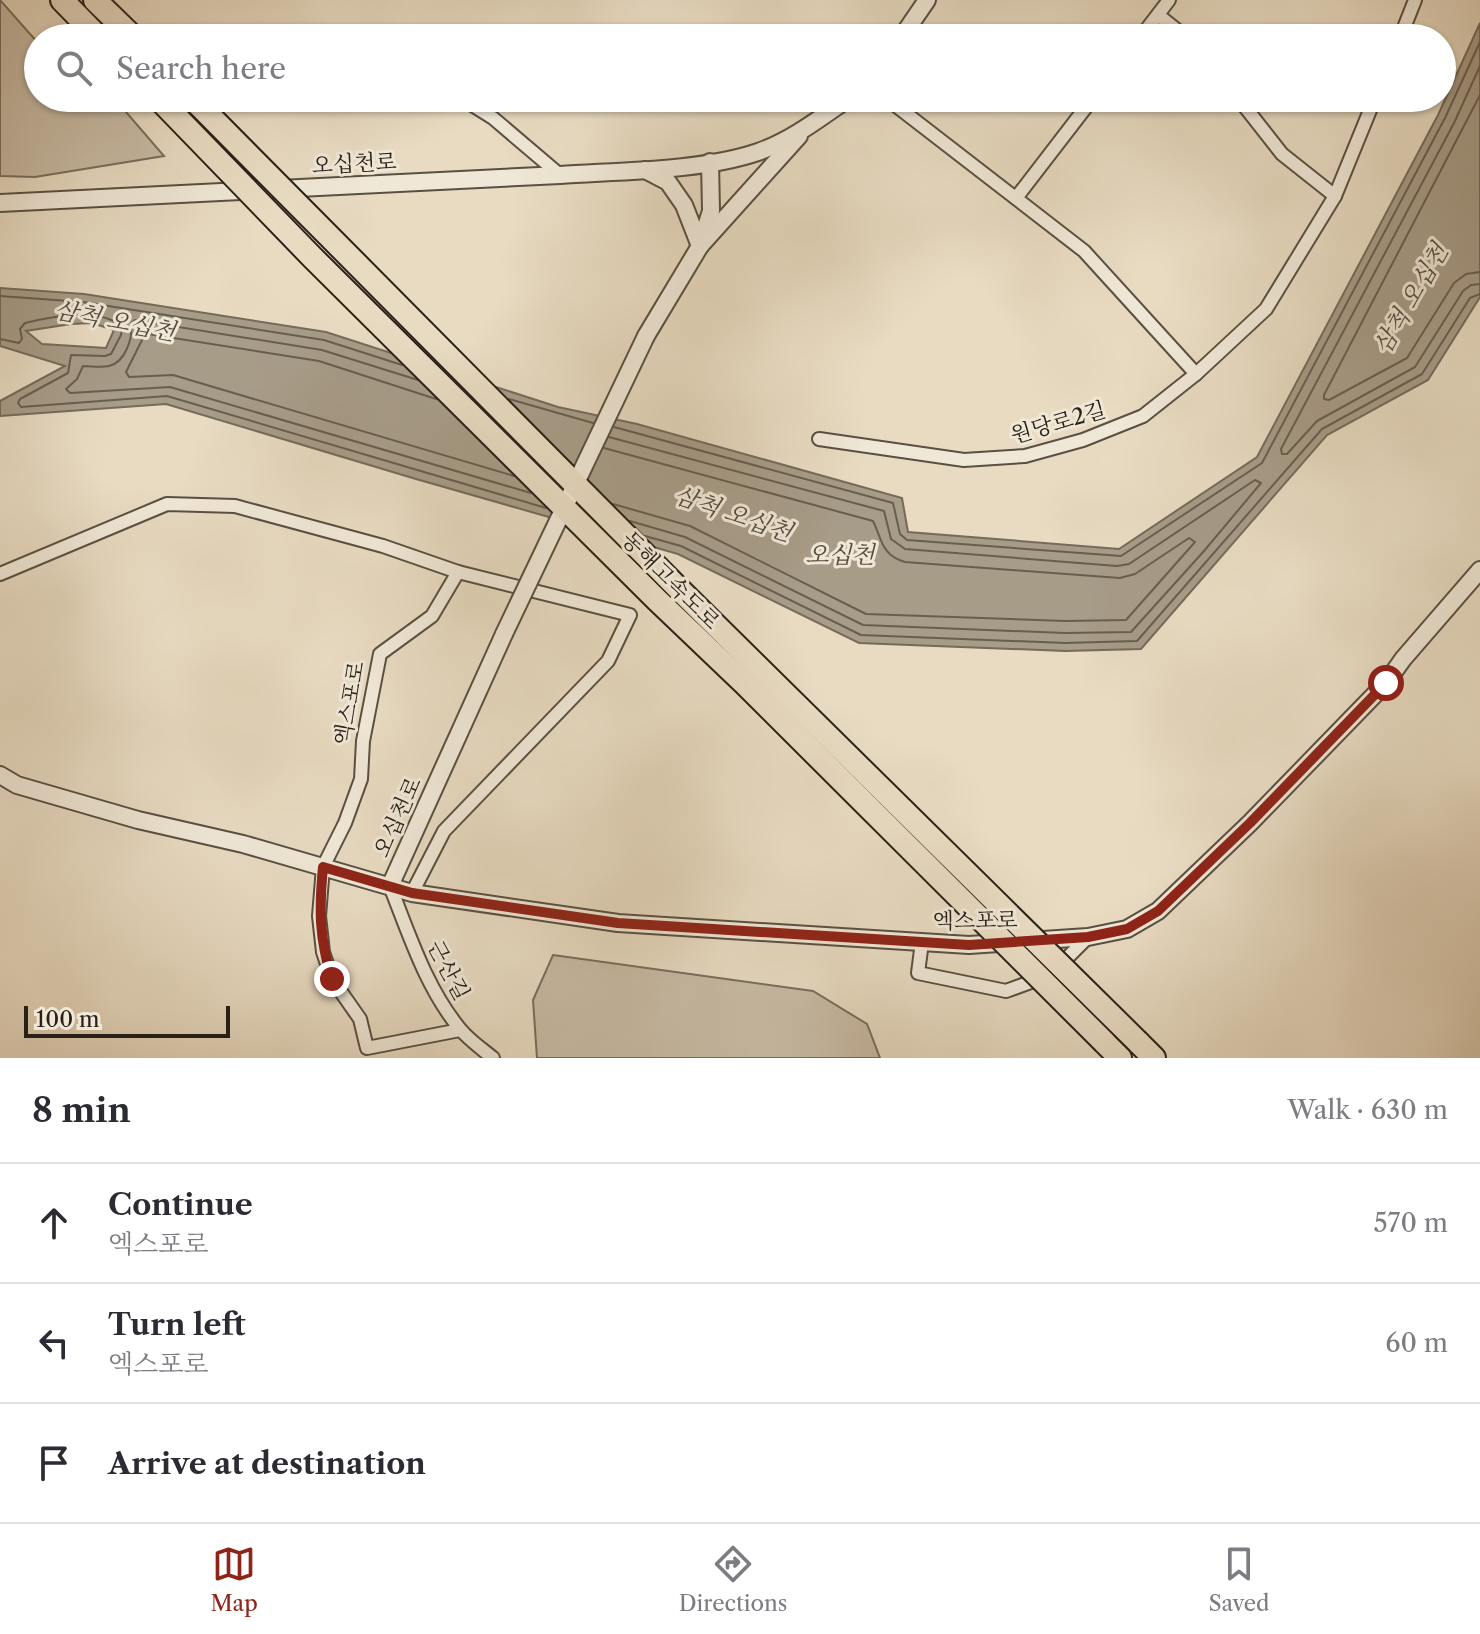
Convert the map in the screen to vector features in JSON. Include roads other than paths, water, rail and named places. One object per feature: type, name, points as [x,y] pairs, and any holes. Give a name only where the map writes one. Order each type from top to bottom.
[{"type":"highway","points":[[62,0],[85,24]]},
{"type":"highway","points":[[95,0],[120,24]]},
{"type":"highway","name":"동해고속도로","points":[[172,112],[323,268],[1112,1050]]},
{"type":"highway","name":"동해고속도로","points":[[206,112],[682,592],[1146,1050]]},
{"type":"street","points":[[911,24],[927,0]]},
{"type":"street","points":[[1151,24],[1169,0]]},
{"type":"street","points":[[1406,24],[1415,0]]},
{"type":"street","points":[[1158,15],[1169,24]]},
{"type":"street","points":[[483,112],[560,175]]},
{"type":"street","name":"오십천로","points":[[0,203],[645,170],[758,152],[804,130],[829,112]]},
{"type":"street","points":[[904,112],[1084,251],[1196,374]]},
{"type":"street","points":[[1016,198],[1082,112]]},
{"type":"street","points":[[1249,112],[1282,154],[1335,196]]},
{"type":"street","name":"원당로2길","points":[[819,439],[964,460],[1025,456],[1083,440],[1143,416],[1196,374],[1266,309],[1335,196],[1369,112]]},
{"type":"street","points":[[700,246],[804,130]]},
{"type":"street","points":[[700,246],[711,211],[710,162]]},
{"type":"street","points":[[645,170],[668,182],[684,205],[700,246]]},
{"type":"street","name":"오십천로","points":[[390,886],[504,634],[646,336],[700,246]]},
{"type":"street","points":[[0,574],[167,504],[235,506],[383,546],[458,572],[630,615],[608,661],[444,831],[412,893]]},
{"type":"street","name":"엑스포로","points":[[0,775],[17,785],[138,820],[243,844],[412,893],[618,923],[969,945],[1088,937],[1127,929],[1158,911],[1250,823],[1386,683],[1480,570]]},
{"type":"street","name":"엑스포로","points":[[458,572],[432,616],[380,654],[363,741],[361,779],[345,823],[323,867],[319,916],[323,952],[332,979],[360,1019],[367,1048],[460,1030]]},
{"type":"street","name":"근산길","points":[[390,886],[419,960],[460,1030],[493,1058]]},
{"type":"street","points":[[922,942],[918,973],[1006,991],[1050,975],[1088,937]]},
{"type":"water","name":"오십천","points":[[1480,23],[1480,297],[1428,380],[1327,435],[1141,649],[1065,651],[859,643],[678,554],[166,404],[0,416],[0,401],[65,366],[0,346],[0,288],[84,294],[326,332],[558,407],[637,424],[902,498],[908,532],[1119,549],[1257,457],[1439,112],[1456,112],[1456,76]],"holes":[[[92,323],[114,330],[106,348],[42,344],[26,331]]]},
{"type":"water label","name":"삼척 오십천","points":[[1411,299]]},
{"type":"water label","name":"삼척 오십천","points":[[115,321]]},
{"type":"water label","name":"삼척 오십천","points":[[733,514]]}]
